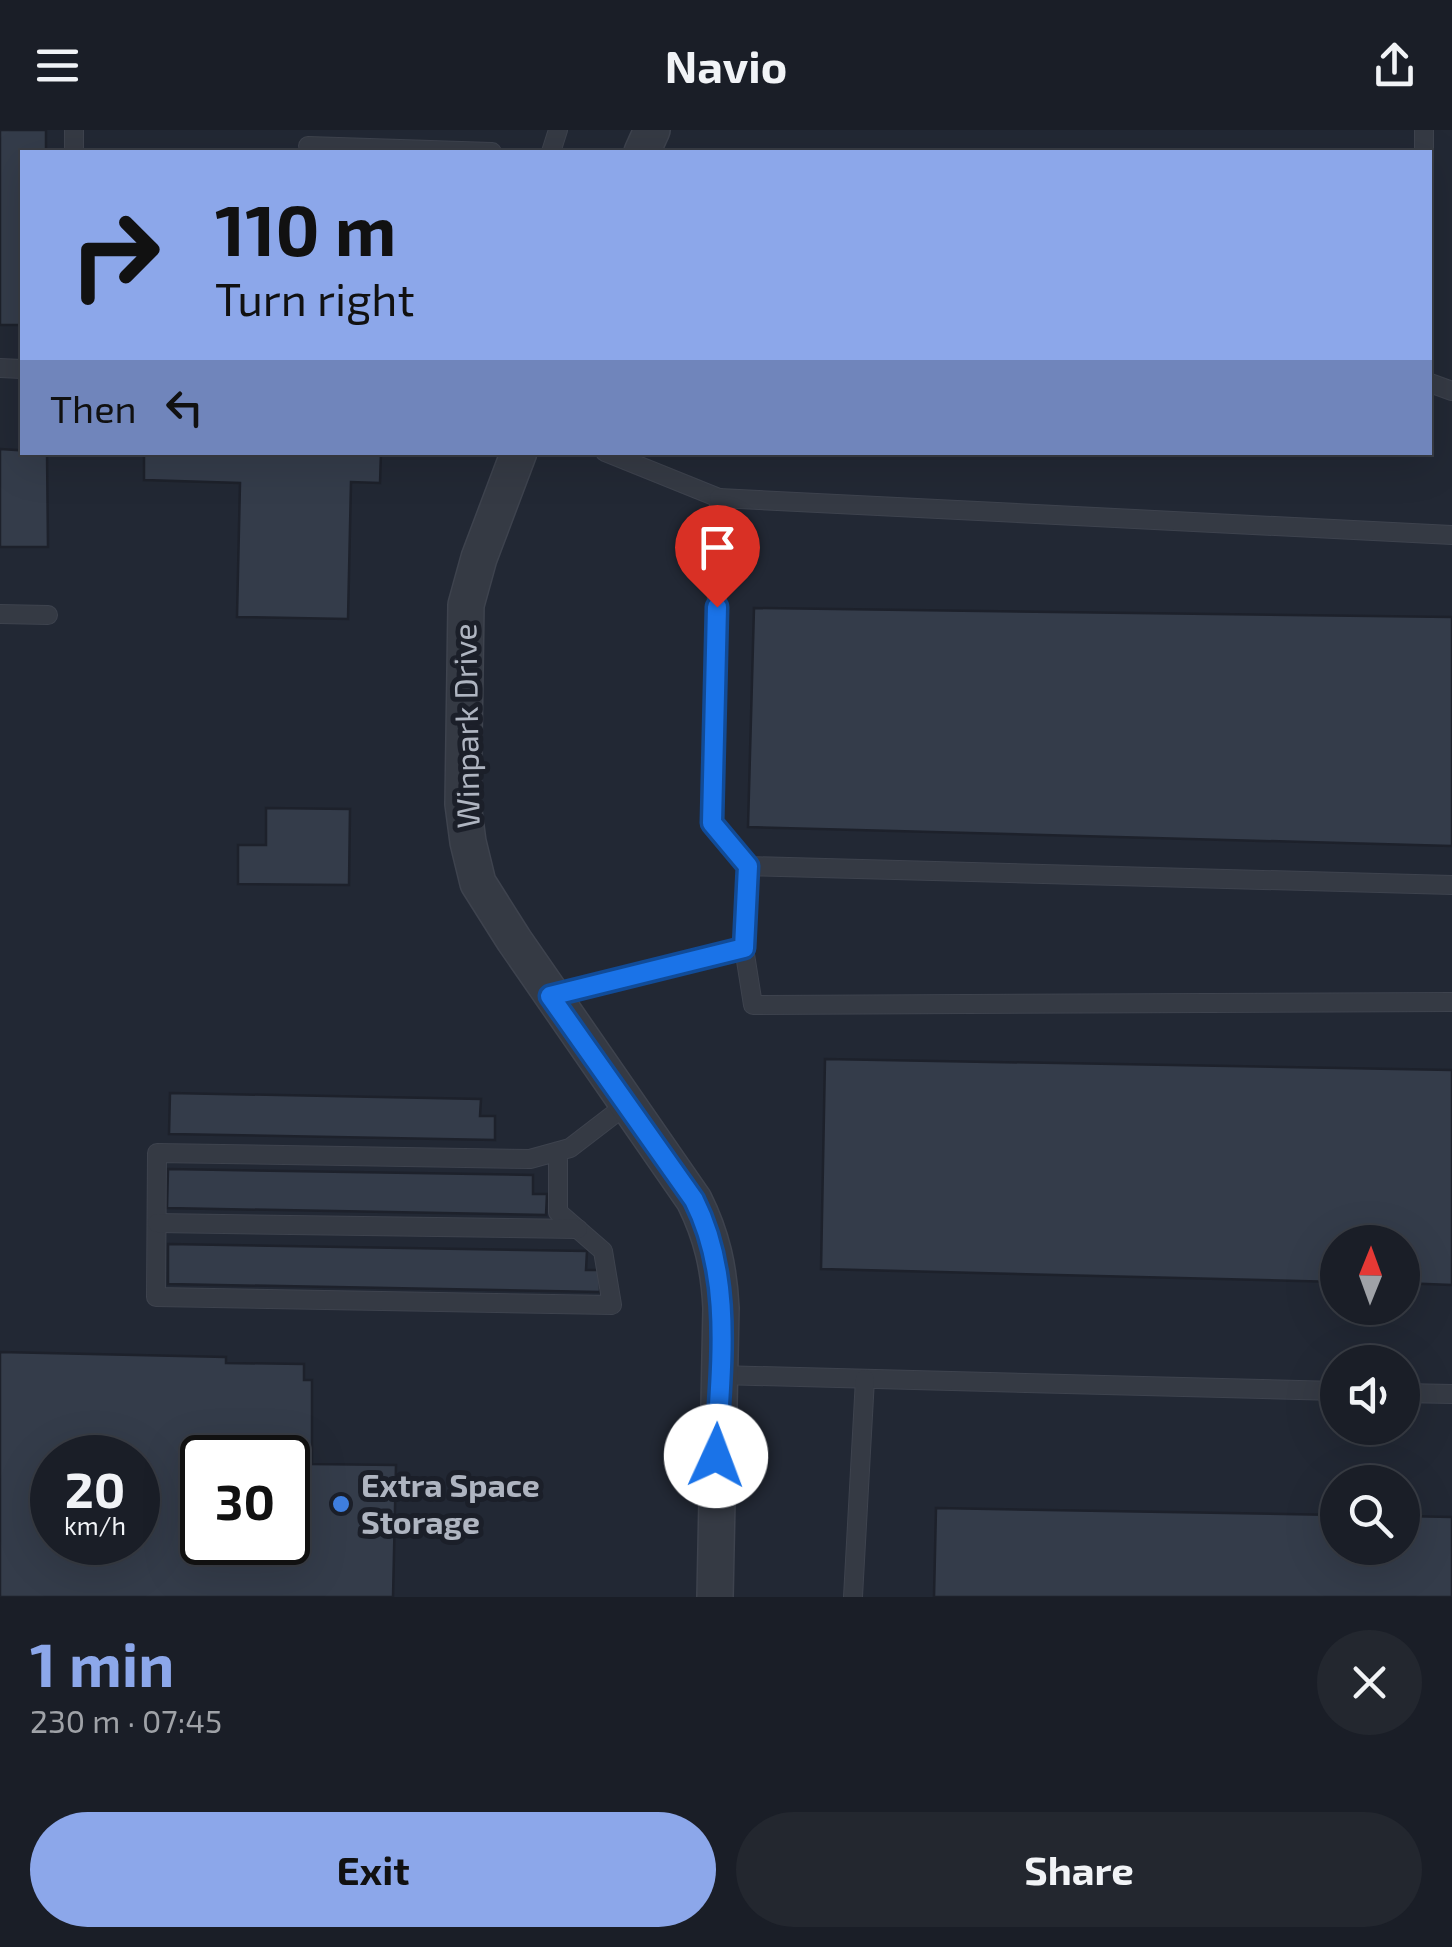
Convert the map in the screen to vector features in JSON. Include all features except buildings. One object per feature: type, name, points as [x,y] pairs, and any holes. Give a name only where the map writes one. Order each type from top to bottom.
[{"type":"street","name":"Winpark Drive","points":[[519,455],[479,558],[466,605],[463,804],[468,842],[478,883],[550,996],[694,1200],[709,1230],[720,1272],[715,1597]]},
{"type":"lane","points":[[308,143],[451,150]]},
{"type":"lane","points":[[612,455],[719,498],[1452,534]]},
{"type":"lane","points":[[719,498],[712,823],[748,866],[744,948],[754,1005],[1452,1002]]},
{"type":"lane","points":[[0,614],[48,615]]},
{"type":"lane","points":[[748,866],[1452,885]]},
{"type":"lane","points":[[550,996],[744,948]]},
{"type":"lane","points":[[558,1151],[558,1212],[603,1251],[612,1305],[156,1297],[157,1153],[530,1159],[558,1151],[570,1148],[626,1105]]},
{"type":"lane","points":[[156,1222],[578,1230]]},
{"type":"lane","points":[[719,1376],[1320,1391]]},
{"type":"lane","points":[[854,1597],[865,1379]]},
{"type":"lane","points":[[1420,1393],[1452,1394]]},
{"type":"place","name":"Extra Space Storage","points":[[341,1504]]},
{"type":"route","points":[[716,1456],[720,1272],[709,1230],[694,1200],[550,996],[744,948],[748,866],[712,823],[717,607]]}]
